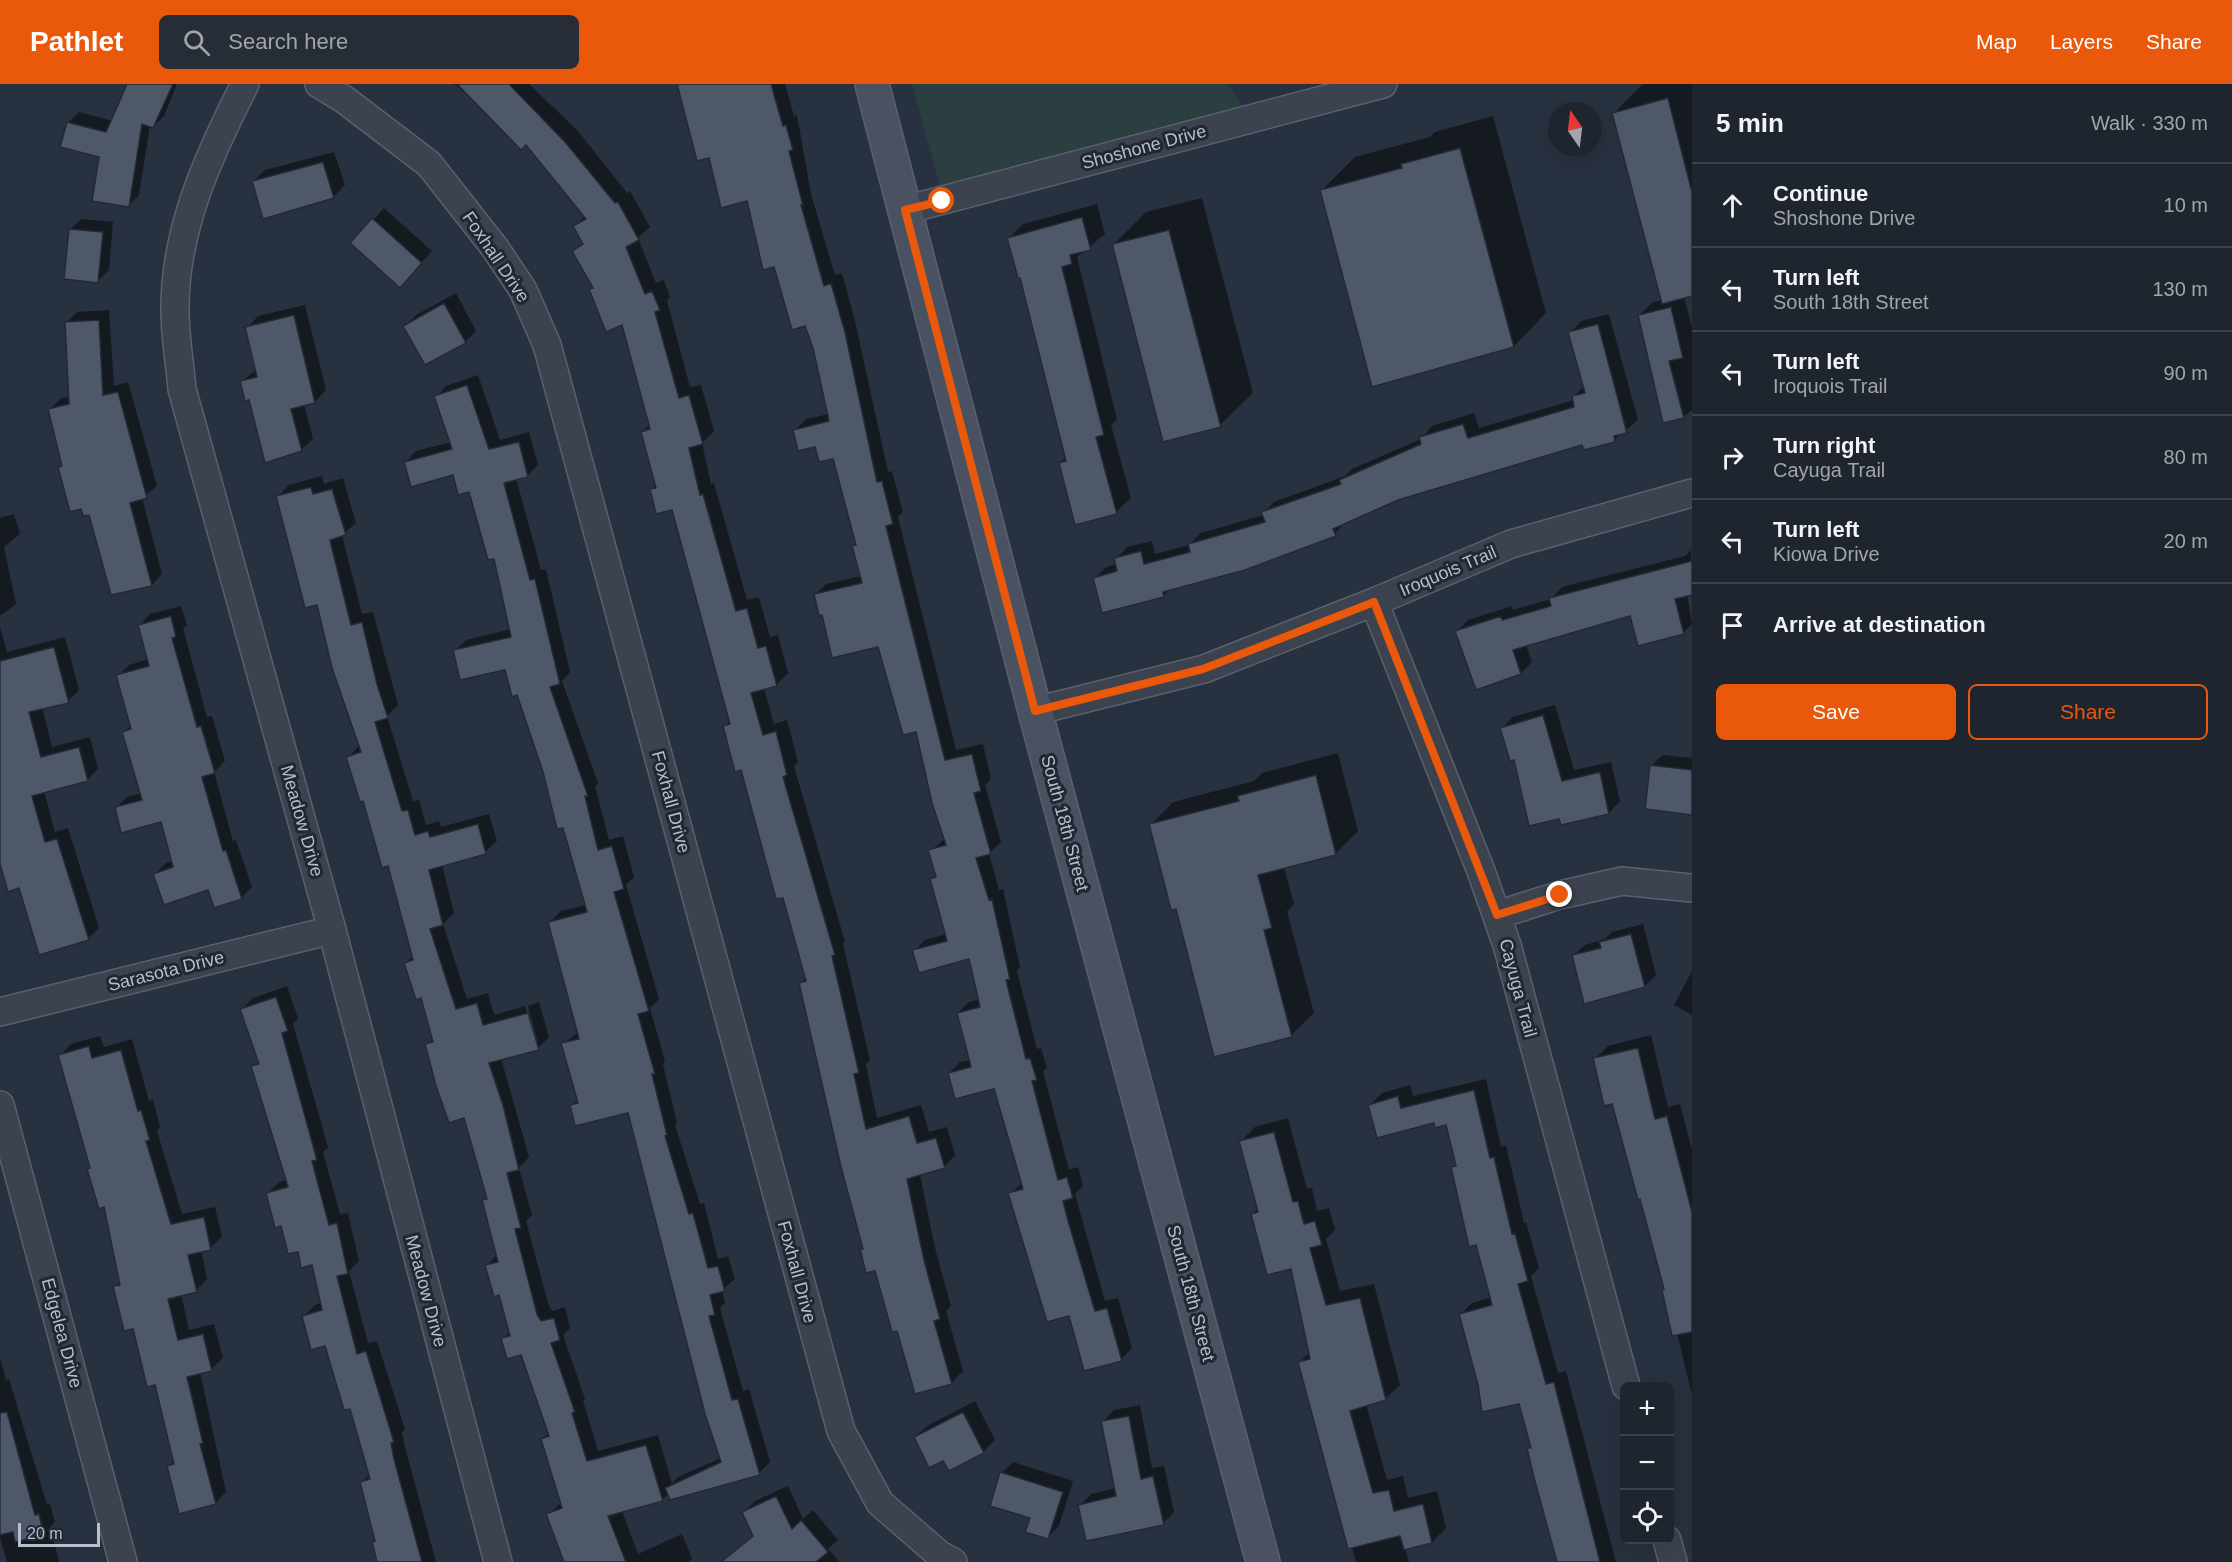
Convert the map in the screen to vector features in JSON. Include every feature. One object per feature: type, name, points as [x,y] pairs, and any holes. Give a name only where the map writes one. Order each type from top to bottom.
[{"type":"main road","name":"South 18th Street","points":[[872,84],[1035,711],[1263,1562]]},
{"type":"street","name":"Meadow Drive","points":[[245,84],[212,150],[183,233],[175,310],[182,389],[332,930],[498,1562]]},
{"type":"street","name":"Foxhall Drive","points":[[318,84],[345,100],[429,164],[495,248],[523,290],[547,345],[841,1431],[880,1503],[940,1555],[953,1562]]},
{"type":"street","name":"Shoshone Drive","points":[[905,210],[1383,84]]},
{"type":"street","name":"Iroquois Trail","points":[[1035,711],[1203,669],[1374,602],[1511,544],[1692,493]]},
{"type":"street","name":"Cayuga Trail","points":[[1374,602],[1497,915],[1625,1382]]},
{"type":"street","points":[[1497,915],[1560,895],[1622,881],[1692,888]]},
{"type":"street","name":"Sarasota Drive","points":[[0,1012],[332,930]]},
{"type":"street","name":"Edgelea Drive","points":[[0,1105],[123,1562]]},
{"type":"street","points":[[1667,1544],[1672,1562]]},
{"type":"green space","points":[[912,84],[1228,84],[1243,107],[941,190]]},
{"type":"building","points":[[127,84],[173,84],[153,128],[142,124],[129,207],[92,201],[99,157],[60,147],[67,122],[106,132]]},
{"type":"building","points":[[457,84],[509,84],[566,143],[615,203],[618,202],[639,240],[626,247],[645,294],[652,291],[660,310],[655,312],[679,398],[689,395],[703,444],[689,448],[700,495],[703,494],[736,611],[747,608],[758,648],[766,646],[777,686],[751,693],[763,735],[776,731],[787,775],[783,777],[835,955],[832,956],[859,1073],[854,1074],[866,1129],[909,1116],[917,1143],[936,1138],[945,1168],[907,1179],[924,1260],[940,1319],[934,1321],[952,1384],[915,1394],[897,1331],[892,1332],[875,1271],[866,1273],[860,1249],[863,1249],[841,1167],[799,983],[806,981],[783,898],[776,899],[741,770],[735,772],[723,726],[730,724],[672,510],[656,514],[650,489],[656,488],[641,432],[650,429],[622,325],[606,332],[589,289],[593,288],[572,251],[583,244],[573,226],[586,219],[526,145],[521,150]]},
{"type":"building","points":[[677,84],[771,84],[783,126],[786,125],[793,150],[789,151],[803,205],[801,205],[824,286],[831,283],[845,332],[877,482],[882,481],[893,524],[886,526],[945,760],[972,754],[981,791],[974,793],[991,854],[976,858],[989,900],[992,899],[1010,979],[1006,980],[1026,1059],[1030,1058],[1037,1080],[1032,1081],[1058,1180],[1067,1177],[1073,1198],[1063,1201],[1069,1224],[1095,1311],[1107,1308],[1122,1361],[1084,1371],[1069,1316],[1047,1322],[1008,1193],[1023,1189],[994,1089],[955,1099],[948,1073],[971,1067],[957,1013],[980,1007],[969,959],[919,973],[912,950],[947,941],[930,879],[936,877],[928,850],[946,845],[932,803],[916,732],[903,735],[878,647],[832,658],[822,615],[819,616],[814,594],[862,583],[852,546],[856,545],[833,459],[819,462],[815,447],[798,451],[793,430],[829,421],[813,348],[805,326],[792,330],[774,267],[763,270],[747,201],[721,208],[709,158],[697,161]]},
{"type":"building","points":[[1668,98],[1692,192],[1692,296],[1662,304],[1612,113]]},
{"type":"building","points":[[1460,148],[1514,347],[1372,387],[1320,190],[1402,168],[1401,164]]},
{"type":"building","points":[[323,162],[334,198],[263,219],[252,181]]},
{"type":"building","points":[[1082,217],[1091,250],[1070,255],[1072,264],[1062,267],[1104,435],[1096,437],[1117,514],[1075,525],[1059,463],[1066,461],[1020,278],[1018,278],[1007,238]]},
{"type":"building","points":[[372,218],[422,263],[400,288],[350,243]]},
{"type":"building","points":[[69,229],[103,232],[98,283],[64,279]]},
{"type":"building","points":[[1169,230],[1221,427],[1163,442],[1112,244]]},
{"type":"building","points":[[444,303],[466,343],[425,365],[403,326]]},
{"type":"building","points":[[1671,307],[1683,358],[1669,361],[1684,418],[1663,423],[1638,315]]},
{"type":"building","points":[[294,315],[315,403],[291,409],[302,451],[265,463],[249,400],[245,401],[240,381],[257,377],[245,327]]},
{"type":"building","points":[[99,320],[103,395],[118,392],[147,498],[130,503],[152,586],[111,595],[89,515],[83,516],[81,509],[70,512],[58,467],[62,466],[48,409],[69,404],[65,322]]},
{"type":"building","points":[[1598,324],[1627,433],[1614,436],[1615,442],[1584,450],[1582,445],[1398,500],[1333,529],[1336,536],[1245,570],[1163,592],[1164,597],[1102,613],[1093,578],[1117,571],[1114,558],[1141,551],[1144,564],[1190,552],[1188,544],[1265,522],[1261,512],[1341,484],[1339,480],[1421,444],[1419,437],[1463,424],[1468,438],[1574,407],[1572,396],[1585,393],[1568,332]]},
{"type":"building","points":[[467,385],[489,449],[519,442],[528,477],[504,483],[530,580],[535,579],[560,684],[550,687],[588,796],[585,796],[598,850],[612,846],[624,889],[614,892],[649,1011],[638,1014],[655,1074],[652,1074],[667,1135],[665,1136],[689,1214],[693,1213],[708,1268],[718,1266],[725,1291],[710,1295],[715,1315],[709,1316],[732,1400],[738,1399],[760,1475],[670,1500],[665,1488],[721,1462],[705,1414],[628,1113],[575,1126],[570,1105],[578,1103],[561,1043],[579,1039],[548,922],[587,912],[563,828],[557,829],[543,772],[517,695],[512,697],[505,670],[460,680],[453,650],[511,637],[494,559],[488,560],[469,492],[458,495],[453,475],[411,487],[404,462],[452,449],[434,396]]},
{"type":"building","points":[[311,487],[313,494],[332,489],[346,535],[330,540],[351,625],[362,622],[388,718],[375,722],[402,811],[408,810],[415,835],[428,831],[430,837],[478,824],[486,854],[429,870],[443,925],[430,929],[456,1009],[477,1003],[483,1025],[528,1013],[539,1050],[489,1063],[503,1105],[519,1170],[507,1173],[521,1228],[515,1229],[537,1314],[541,1321],[554,1318],[560,1340],[551,1343],[575,1412],[572,1413],[587,1461],[646,1445],[663,1501],[608,1516],[626,1562],[564,1562],[546,1514],[562,1508],[541,1439],[549,1436],[521,1355],[507,1359],[501,1338],[510,1336],[499,1295],[494,1297],[485,1265],[498,1262],[482,1200],[487,1199],[464,1118],[449,1123],[436,1086],[425,1044],[433,1042],[421,998],[416,1000],[404,963],[413,960],[388,866],[382,868],[363,801],[360,802],[346,757],[361,752],[332,668],[317,605],[305,608],[276,496]]},
{"type":"building","points":[[1692,561],[1692,595],[1675,599],[1684,634],[1638,646],[1630,616],[1513,650],[1521,674],[1476,690],[1455,631],[1501,616],[1502,620],[1551,606],[1549,598]]},
{"type":"building","points":[[171,616],[176,637],[172,638],[197,727],[201,726],[215,773],[202,777],[223,851],[226,850],[242,899],[214,908],[208,890],[164,905],[153,874],[173,867],[161,822],[121,833],[115,807],[142,800],[122,732],[131,729],[116,675],[149,666],[138,625]]},
{"type":"building","points":[[54,647],[69,703],[29,712],[41,757],[79,747],[88,781],[32,796],[45,842],[57,839],[89,940],[39,955],[19,888],[8,892],[0,864],[0,661]]},
{"type":"building","points":[[1543,715],[1562,781],[1600,772],[1609,814],[1561,825],[1559,819],[1529,826],[1514,760],[1510,761],[1500,728]]},
{"type":"building","points":[[1650,765],[1692,770],[1692,815],[1645,809]]},
{"type":"building","points":[[1316,775],[1336,855],[1258,875],[1272,928],[1264,930],[1292,1037],[1214,1057],[1176,909],[1171,910],[1149,824],[1239,801],[1237,796]]},
{"type":"building","points":[[1631,934],[1645,987],[1584,1004],[1572,955],[1601,948],[1599,942]]},
{"type":"building","points":[[276,997],[288,1031],[282,1033],[317,1160],[312,1161],[329,1225],[337,1223],[348,1274],[337,1276],[357,1354],[366,1351],[394,1442],[391,1443],[394,1459],[422,1562],[377,1562],[372,1542],[375,1541],[360,1482],[370,1479],[350,1409],[344,1410],[325,1346],[311,1350],[302,1316],[322,1310],[312,1265],[301,1268],[298,1252],[288,1254],[281,1226],[275,1228],[266,1193],[288,1187],[251,1066],[259,1064],[240,1009]]},
{"type":"building","points":[[89,1046],[92,1058],[121,1050],[138,1111],[141,1110],[150,1140],[146,1141],[171,1224],[204,1217],[211,1250],[188,1255],[197,1292],[168,1299],[178,1340],[203,1334],[212,1371],[187,1377],[203,1443],[200,1444],[216,1504],[179,1514],[167,1466],[174,1464],[155,1385],[147,1387],[133,1329],[124,1331],[113,1286],[120,1285],[104,1207],[99,1209],[87,1169],[90,1168],[58,1055]]},
{"type":"building","points":[[1638,1048],[1655,1119],[1667,1116],[1692,1212],[1692,1332],[1672,1336],[1662,1290],[1664,1289],[1640,1199],[1638,1200],[1612,1104],[1604,1106],[1593,1058]]},
{"type":"building","points":[[1474,1090],[1490,1158],[1494,1157],[1512,1234],[1515,1233],[1528,1281],[1518,1284],[1546,1384],[1554,1382],[1600,1562],[1557,1562],[1533,1474],[1527,1448],[1531,1448],[1519,1404],[1482,1412],[1478,1385],[1459,1314],[1492,1305],[1476,1245],[1469,1247],[1451,1167],[1456,1166],[1446,1125],[1435,1128],[1434,1123],[1377,1138],[1368,1105],[1398,1096],[1401,1108]]},
{"type":"building","points":[[1274,1132],[1293,1202],[1298,1201],[1304,1224],[1315,1221],[1322,1245],[1310,1248],[1326,1305],[1360,1298],[1386,1400],[1350,1411],[1373,1493],[1389,1490],[1394,1511],[1423,1504],[1432,1543],[1404,1550],[1400,1536],[1348,1549],[1298,1362],[1310,1359],[1291,1269],[1267,1275],[1251,1214],[1258,1212],[1239,1141]]},
{"type":"building","points":[[7,1412],[35,1515],[39,1514],[44,1535],[15,1542],[13,1532],[0,1535],[0,1413]]},
{"type":"building","points":[[963,1412],[984,1453],[949,1471],[943,1461],[929,1468],[914,1437]]},
{"type":"building","points":[[1129,1416],[1141,1479],[1153,1476],[1164,1525],[1086,1541],[1078,1505],[1116,1496],[1101,1421]]},
{"type":"building","points":[[1000,1472],[1063,1492],[1048,1539],[1025,1532],[1030,1518],[990,1506]]},
{"type":"building","points":[[776,1496],[792,1529],[801,1520],[828,1552],[816,1562],[721,1562],[753,1536],[742,1512]]},
{"type":"route","points":[[942,201],[905,210],[1035,711],[1203,669],[1374,602],[1497,915],[1560,895]]}]
